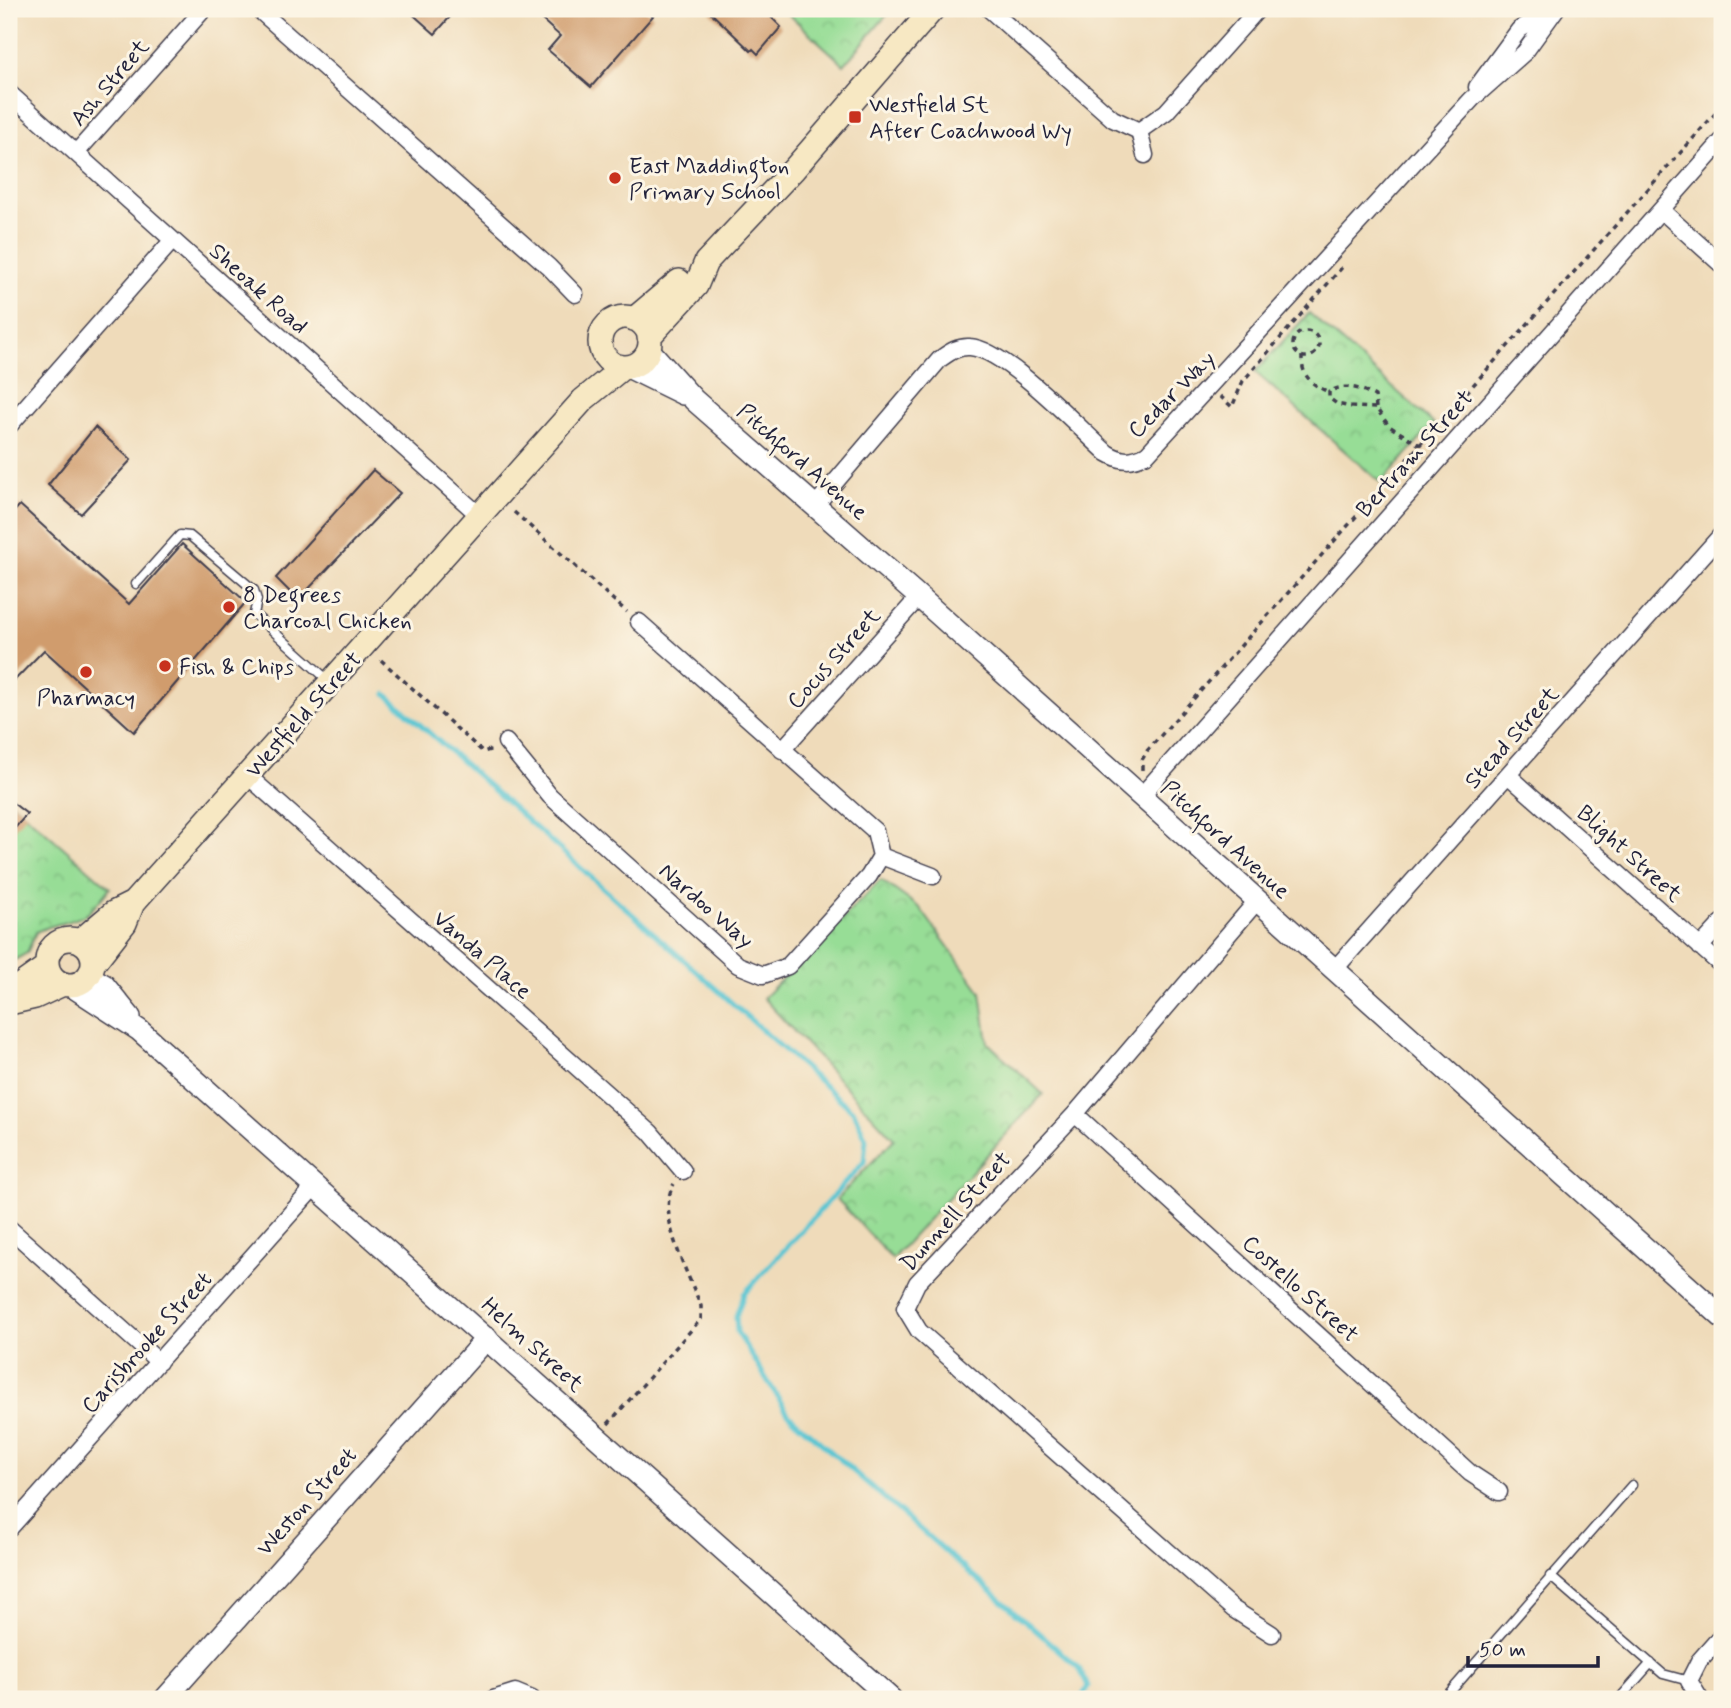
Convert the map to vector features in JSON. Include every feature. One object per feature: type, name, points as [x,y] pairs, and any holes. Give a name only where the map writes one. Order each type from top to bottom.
[{"type":"main road","points":[[649,344],[641,323],[634,319],[618,318],[605,326],[601,333],[600,349],[608,362],[625,368],[641,362],[649,344],[696,286],[706,262],[793,169],[933,9]]},
{"type":"main road","points":[[634,319],[673,288],[689,269],[706,262]]},
{"type":"main road","name":"Westfield Street","points":[[583,400],[600,349]]},
{"type":"main road","name":"Westfield Street","points":[[9,1003],[35,997],[79,977],[125,923],[133,903],[583,400],[625,368]]},
{"type":"main road","name":"Westfield Street","points":[[80,941],[113,913],[133,903]]},
{"type":"main road","points":[[66,939],[80,941],[90,950],[79,977],[53,978],[47,966],[47,957],[54,945],[66,939]]},
{"type":"main road","points":[[9,993],[47,966]]},
{"type":"street","name":"Ash Street","points":[[76,153],[204,9]]},
{"type":"street","points":[[258,9],[549,267],[576,295]]},
{"type":"street","points":[[989,9],[1113,119],[1139,131]]},
{"type":"street","points":[[1139,131],[1166,112],[1258,9]]},
{"type":"street","name":"Cedar Way","points":[[1472,99],[1480,78],[1499,58],[1511,39],[1554,9]]},
{"type":"street","name":"Cedar Way","points":[[814,507],[940,359],[954,349],[970,347],[995,354],[1107,453],[1119,460],[1134,461],[1147,454],[1472,99],[1525,52],[1554,9]]},
{"type":"street","name":"Sheoak Road","points":[[9,93],[480,516]]},
{"type":"street","points":[[1139,131],[1145,155]]},
{"type":"street","name":"Bertram Street","points":[[1147,789],[1722,141]]},
{"type":"street","points":[[1661,209],[1722,265]]},
{"type":"street","points":[[9,426],[172,241]]},
{"type":"street","name":"Pitchford Avenue","points":[[649,344],[694,400],[814,507],[1147,789],[1256,902],[1722,1317]]},
{"type":"street","name":"Pitchford Avenue","points":[[625,368],[694,400]]},
{"type":"street","name":"Stead Street","points":[[1333,971],[1722,534]]},
{"type":"street","name":"Cocus Street","points":[[782,750],[919,597]]},
{"type":"street","points":[[639,622],[875,831],[881,856],[933,876]]},
{"type":"street","name":"Nardoo Way","points":[[506,742],[550,796],[738,965],[763,975],[788,966],[869,876],[881,856]]},
{"type":"street","name":"Blight Street","points":[[1508,775],[1722,966]]},
{"type":"street","name":"Vanda Place","points":[[248,776],[650,1132],[683,1171]]},
{"type":"street","name":"Dunnell Street","points":[[1256,902],[1075,1114],[918,1283],[905,1308],[919,1331],[1222,1600],[1272,1634]]},
{"type":"street","points":[[1700,947],[1722,923]]},
{"type":"street","name":"Helm Street","points":[[79,977],[104,985],[139,1030],[891,1699]]},
{"type":"street","name":"Costello Street","points":[[1075,1114],[1471,1473],[1499,1492]]},
{"type":"street","name":"Carisbrooke Street","points":[[9,1529],[316,1185]]},
{"type":"street","points":[[9,1228],[159,1362]]},
{"type":"street","name":"Weston Street","points":[[165,1699],[487,1338]]},
{"type":"street","points":[[1700,1699],[1689,1681],[1699,1661],[1722,1635]]},
{"type":"street","points":[[493,1699],[515,1692],[533,1699]]},
{"type":"lane","points":[[136,584],[180,535],[190,536],[254,590],[257,600],[254,614],[331,683]]},
{"type":"lane","points":[[1444,1699],[1632,1485]]},
{"type":"lane","points":[[1550,1576],[1662,1674],[1689,1681]]},
{"type":"lane","points":[[1619,1699],[1651,1663]]},
{"type":"path","points":[[1147,789],[1142,761],[1147,751],[1722,106]]},
{"type":"path","points":[[1307,331],[1317,338],[1317,351],[1312,356],[1302,356],[1296,352],[1294,340],[1307,331]]},
{"type":"path","points":[[1284,336],[1294,340]]},
{"type":"path","points":[[1302,356],[1304,373],[1310,382],[1329,391]]},
{"type":"path","points":[[1329,391],[1337,387],[1359,389],[1375,396],[1376,408],[1389,426],[1420,445]]},
{"type":"path","points":[[1329,391],[1329,398],[1337,404],[1376,408]]},
{"type":"path","points":[[514,512],[639,622]]},
{"type":"path","points":[[381,660],[483,752],[487,752]]},
{"type":"path","points":[[597,1436],[701,1319],[701,1306],[669,1226],[667,1195],[683,1171]]},
{"type":"green space","points":[[783,9],[892,9],[844,65]]},
{"type":"green space","points":[[1309,313],[1434,424],[1381,483],[1255,372]]},
{"type":"green space","points":[[9,800],[110,888],[84,916],[36,932],[27,953],[9,963]]},
{"type":"green space","points":[[881,880],[920,908],[981,992],[988,1043],[1043,1094],[892,1259],[837,1199],[894,1139],[763,998]]},
{"type":"building","points":[[407,9],[457,9],[435,34]]},
{"type":"building","points":[[530,9],[644,9],[653,16],[591,87],[548,50],[560,36]]},
{"type":"building","points":[[707,9],[763,9],[781,27],[758,54],[753,49],[751,51]]},
{"type":"building","points":[[95,427],[131,460],[81,514],[48,485]]},
{"type":"building","points":[[373,470],[400,493],[298,600],[276,578]]},
{"type":"building","points":[[20,505],[129,604],[182,544],[246,602],[134,732],[44,650],[9,686],[9,517]]},
{"type":"building","points":[[9,800],[27,814],[9,835]]},
{"type":"waterway","points":[[386,694],[854,1112],[866,1139],[864,1162],[744,1294],[736,1316],[737,1332],[789,1415],[1079,1668],[1088,1686],[1081,1699]]},
{"type":"place","name":"Westfield St After Coachwood Wy","points":[[855,117]]},
{"type":"place","name":"East Maddington Primary School","points":[[615,178]]},
{"type":"place","name":"8 Degrees Charcoal Chicken","points":[[229,607]]},
{"type":"place","name":"Fish & Chips","points":[[165,666]]},
{"type":"place","name":"Pharmacy","points":[[86,672]]}]
